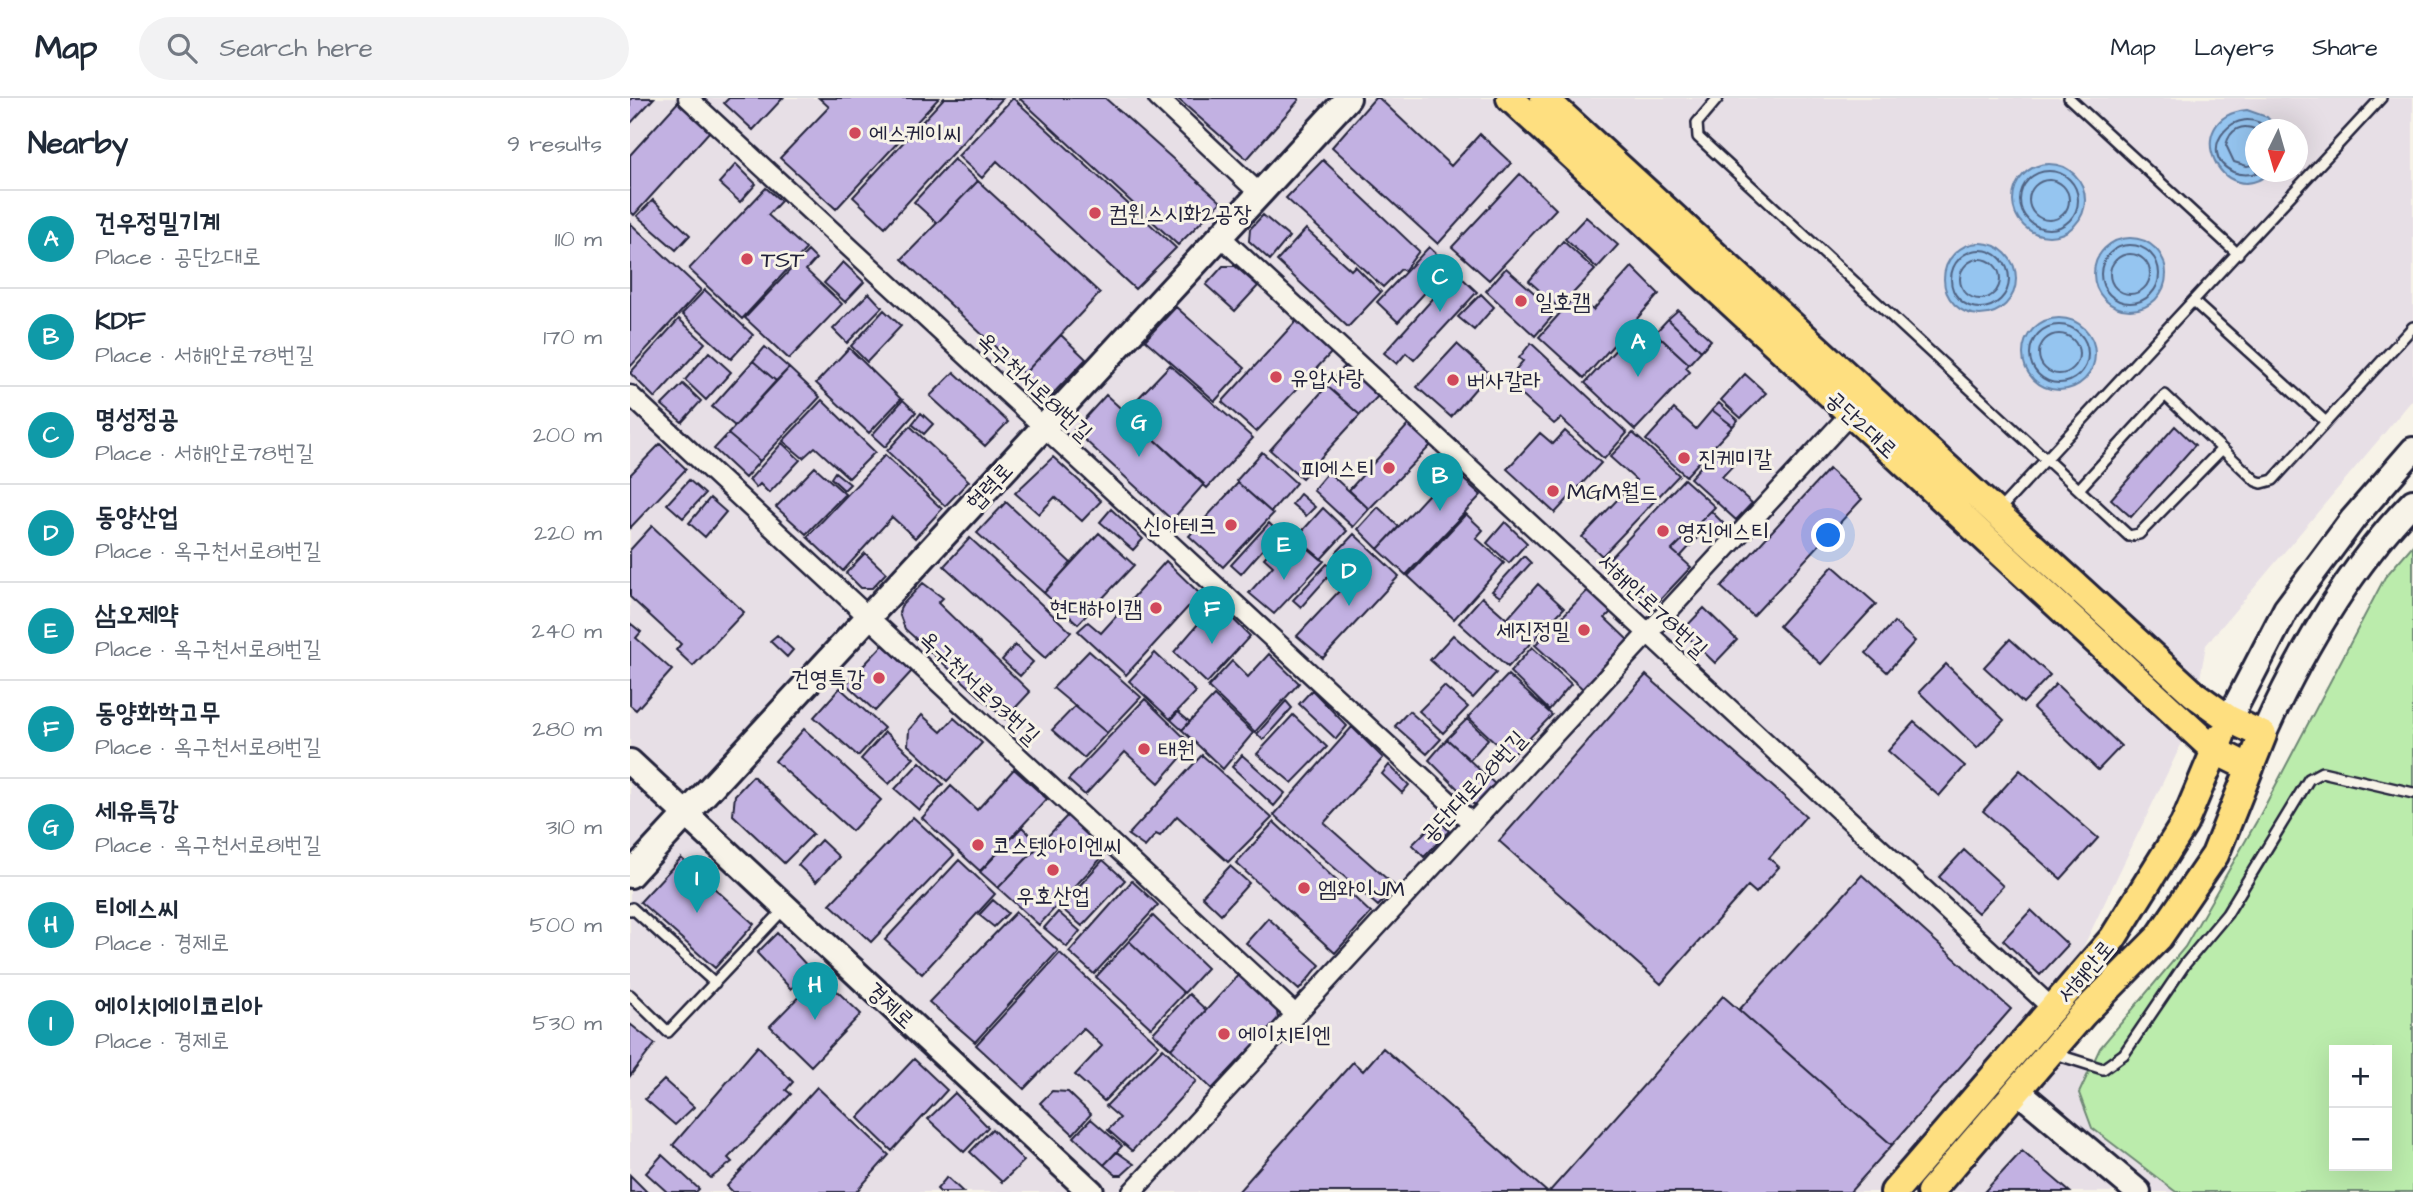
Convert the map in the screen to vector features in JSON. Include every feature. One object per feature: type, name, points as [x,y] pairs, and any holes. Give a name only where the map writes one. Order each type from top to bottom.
[{"type":"main road","name":"공단2대로","points":[[1510,98],[1858,404],[1996,513],[2194,694],[2229,719]]},
{"type":"main road","name":"공단2대로","points":[[1544,98],[2214,750],[2250,768]]},
{"type":"main road","name":"서해안로","points":[[1894,1192],[2113,938],[2184,824],[2229,719]]},
{"type":"main road","points":[[2229,719],[2263,735]]},
{"type":"main road","name":"서해안로","points":[[1930,1192],[2109,986],[2159,937],[2215,855],[2263,735]]},
{"type":"street","name":"옥구천서로81번길","points":[[688,98],[1472,823]]},
{"type":"street","points":[[1157,98],[1259,194]]},
{"type":"street","name":"협력로","points":[[630,875],[1348,98]]},
{"type":"street","name":"서해안로78번길","points":[[1220,236],[2053,1009]]},
{"type":"street","name":"옥구천서로93번길","points":[[630,395],[1296,1015]]},
{"type":"street","name":"공단1대로28번길","points":[[1132,1192],[1858,404]]},
{"type":"street","name":"서해안로","points":[[2229,719],[2287,609],[2353,519],[2413,450]]},
{"type":"street","name":"서해안로","points":[[2263,735],[2317,631],[2377,539],[2413,502]]},
{"type":"street","name":"경제로","points":[[630,762],[1091,1192]]},
{"type":"street","points":[[2018,1091],[2138,1192]]},
{"type":"lane","points":[[1718,98],[1697,123],[1698,137],[2129,536],[2134,536],[2221,450]]},
{"type":"lane","points":[[2069,98],[2238,254]]},
{"type":"lane","points":[[1996,513],[2381,98]]},
{"type":"lane","points":[[2194,302],[2326,422]]},
{"type":"lane","points":[[2079,489],[2165,395],[2256,481],[2273,480],[2413,327]]},
{"type":"lane","points":[[2050,1053],[2103,1069],[2124,1054],[2185,964],[2227,914],[2309,779],[2322,772],[2413,793]]},
{"type":"lane","points":[[630,995],[668,1032],[786,907]]},
{"type":"lane","points":[[630,910],[632,908],[715,983]]},
{"type":"shaded area","points":[[630,98],[2413,98],[2413,399],[2206,645],[2192,722],[2047,1022],[2217,1192],[630,1192]]},
{"type":"green space","points":[[2413,545],[2413,1192],[2176,1192],[2092,1128],[2079,1093],[2100,1048],[2185,947],[2258,819],[2385,577]]},
{"type":"water","points":[[2247,110],[2269,119],[2245,119],[2245,182],[2237,181],[2223,173],[2214,160],[2211,144],[2214,129],[2226,116]]},
{"type":"water","points":[[2049,164],[2069,170],[2079,180],[2085,200],[2079,220],[2069,230],[2049,236],[2029,230],[2019,220],[2013,200],[2019,180],[2029,170]]},
{"type":"water","points":[[2130,238],[2150,244],[2160,254],[2166,274],[2160,294],[2150,304],[2130,310],[2110,304],[2100,294],[2094,274],[2100,254],[2110,244]]},
{"type":"water","points":[[1980,243],[2000,249],[2010,259],[2016,279],[2010,299],[2000,309],[1980,315],[1960,309],[1950,299],[1944,279],[1950,259],[1960,249]]},
{"type":"water","points":[[2059,318],[2079,324],[2089,334],[2095,354],[2089,374],[2079,384],[2059,390],[2039,384],[2029,374],[2023,354],[2029,334],[2039,324]]},
{"type":"building","points":[[654,98],[630,124],[630,100]]},
{"type":"building","points":[[729,98],[783,98],[753,130],[724,103]]},
{"type":"building","name":"에스케이씨","points":[[819,98],[939,98],[836,209],[780,158],[829,107]]},
{"type":"building","points":[[944,98],[1003,98],[885,227],[853,197]]},
{"type":"building","name":"컴윈스시화2공장","points":[[1013,98],[1176,248],[1135,289],[997,161],[982,178],[958,156]]},
{"type":"building","points":[[1019,98],[1105,98],[1221,202],[1178,245]]},
{"type":"building","points":[[1177,98],[1297,98],[1299,100],[1247,159]]},
{"type":"building","points":[[1375,98],[1379,98],[1451,166],[1480,134],[1511,163],[1438,244],[1332,147]]},
{"type":"building","points":[[679,101],[710,131],[634,215],[630,211],[630,155]]},
{"type":"building","points":[[954,159],[978,181],[937,223],[914,202]]},
{"type":"building","points":[[1323,160],[1419,251],[1404,271],[1401,269],[1383,287],[1286,198]]},
{"type":"building","points":[[736,164],[756,184],[740,202],[719,183]]},
{"type":"building","points":[[1520,174],[1556,209],[1489,280],[1452,247]]},
{"type":"building","points":[[978,181],[1100,293],[1024,374],[902,259]]},
{"type":"building","name":"TST","points":[[766,188],[781,201],[768,215],[806,249],[742,319],[689,269]]},
{"type":"building","points":[[653,200],[690,235],[676,250],[637,216]]},
{"type":"building","points":[[1263,215],[1289,237],[1270,260],[1249,241],[1250,229]]},
{"type":"building","points":[[1586,217],[1618,245],[1597,268],[1565,239]]},
{"type":"building","points":[[630,223],[701,290],[630,367]]},
{"type":"building","points":[[1306,229],[1351,270],[1355,266],[1381,292],[1348,327],[1277,261]]},
{"type":"building","points":[[1563,241],[1595,270],[1559,308],[1529,281]]},
{"type":"building","points":[[1429,247],[1477,292],[1414,360],[1406,353],[1397,364],[1384,353],[1438,293],[1431,286],[1398,322],[1377,302]]},
{"type":"building","points":[[808,251],[816,259],[806,270],[842,304],[789,359],[745,318]]},
{"type":"building","points":[[843,262],[864,282],[845,302],[824,283]]},
{"type":"building","points":[[1223,266],[1235,266],[1258,286],[1235,311],[1206,285]]},
{"type":"building","points":[[1632,267],[1659,294],[1584,378],[1539,337],[1576,295],[1593,310]]},
{"type":"building","name":"일호캠","points":[[1506,268],[1556,312],[1535,336],[1486,291]]},
{"type":"building","points":[[705,290],[753,335],[731,359],[682,314]]},
{"type":"building","points":[[869,293],[882,307],[847,343],[833,329]]},
{"type":"building","points":[[1481,294],[1494,307],[1474,330],[1458,317]]},
{"type":"building","points":[[1176,307],[1245,368],[1215,401],[1145,340]]},
{"type":"building","points":[[884,310],[901,326],[867,362],[851,346]]},
{"type":"building","points":[[1678,310],[1711,340],[1701,351],[1668,319]]},
{"type":"building","points":[[679,319],[705,343],[655,398],[630,373]]},
{"type":"building","name":"유압사랑","points":[[1298,319],[1332,352],[1256,432],[1222,402]]},
{"type":"building","points":[[1668,319],[1701,351],[1689,364],[1655,333]]},
{"type":"building","points":[[1642,321],[1689,364],[1686,368],[1690,372],[1635,430],[1585,383]]},
{"type":"building","points":[[1061,335],[1086,359],[1047,400],[1021,377]]},
{"type":"building","points":[[1531,343],[1627,433],[1604,459],[1561,418],[1554,424],[1506,381],[1523,361],[1519,358]]},
{"type":"building","name":"버사칼라","points":[[1457,344],[1489,373],[1451,417],[1417,387]]},
{"type":"building","points":[[765,347],[789,368],[776,381],[753,361]]},
{"type":"building","points":[[849,348],[901,399],[869,433],[816,383]]},
{"type":"building","points":[[709,352],[731,372],[706,400],[685,380]]},
{"type":"building","points":[[753,361],[776,381],[735,426],[712,407]]},
{"type":"building","points":[[1347,364],[1380,394],[1360,415],[1327,386]]},
{"type":"building","points":[[1170,365],[1253,438],[1207,488],[1125,412]]},
{"type":"building","points":[[789,368],[820,397],[760,461],[728,434]]},
{"type":"building","points":[[954,372],[1008,422],[985,446],[930,396]]},
{"type":"building","points":[[1745,374],[1766,393],[1741,418],[1721,400]]},
{"type":"building","points":[[683,384],[701,401],[682,422],[662,405]]},
{"type":"building","points":[[1327,386],[1360,415],[1302,478],[1270,450]]},
{"type":"building","points":[[1106,395],[1204,484],[1172,520],[1074,430]]},
{"type":"building","points":[[822,400],[875,452],[849,478],[815,447],[803,458],[783,441]]},
{"type":"building","points":[[903,400],[916,412],[885,447],[872,435]]},
{"type":"building","points":[[1719,403],[1738,420],[1733,426],[1712,410]]},
{"type":"building","name":"진케미칼","points":[[1674,409],[1696,429],[1712,410],[1733,426],[1686,476],[1646,440]]},
{"type":"building","points":[[921,413],[933,424],[924,434],[912,424]]},
{"type":"building","name":"피에스티","points":[[1409,424],[1431,445],[1369,509],[1349,490]]},
{"type":"building","points":[[910,426],[969,481],[945,506],[887,451]]},
{"type":"building","points":[[2175,426],[2195,445],[2131,517],[2111,499]]},
{"type":"building","name":"MGM월드","points":[[1565,431],[1601,463],[1555,513],[1507,469],[1540,433],[1553,444]]},
{"type":"building","points":[[1633,433],[1679,475],[1602,556],[1582,537],[1636,480],[1610,457]]},
{"type":"building","points":[[728,434],[760,461],[745,478],[714,449]]},
{"type":"building","points":[[782,443],[800,460],[769,493],[760,484],[756,488],[749,480]]},
{"type":"building","points":[[660,444],[686,469],[630,528],[630,475]]},
{"type":"building","points":[[1718,448],[1736,462],[1722,477],[1752,503],[1736,520],[1690,478]]},
{"type":"building","points":[[1262,452],[1296,483],[1271,512],[1236,481]]},
{"type":"building","points":[[885,455],[942,509],[915,538],[892,517],[843,571],[807,537]]},
{"type":"building","points":[[1053,457],[1101,501],[1082,521],[1055,497],[1039,514],[1015,493]]},
{"type":"building","points":[[815,467],[845,494],[806,534],[776,507]]},
{"type":"building","points":[[1452,469],[1481,495],[1406,575],[1378,549]]},
{"type":"building","points":[[1829,469],[1862,499],[1753,616],[1721,587]]},
{"type":"building","points":[[835,472],[850,484],[844,490],[831,478]]},
{"type":"building","points":[[1328,472],[1369,509],[1353,527],[1313,490]]},
{"type":"building","name":"영진에스티","points":[[1684,479],[1715,507],[1672,550],[1691,567],[1658,602],[1648,604],[1606,562]]},
{"type":"building","points":[[689,480],[705,494],[683,518],[667,504]]},
{"type":"building","name":"신아테크","points":[[1238,483],[1273,514],[1223,567],[1189,536]]},
{"type":"building","points":[[1300,494],[1315,507],[1306,516],[1292,504]]},
{"type":"building","points":[[710,498],[726,512],[705,537],[689,523]]},
{"type":"building","points":[[1006,502],[1071,563],[1044,593],[977,533]]},
{"type":"building","points":[[1378,507],[1399,527],[1378,549],[1358,529]]},
{"type":"building","points":[[1323,508],[1347,531],[1321,559],[1296,538]]},
{"type":"building","points":[[1111,509],[1143,539],[1133,550],[1100,522]]},
{"type":"building","points":[[1711,511],[1725,525],[1707,543],[1699,536],[1680,557],[1672,550]]},
{"type":"building","points":[[1466,514],[1483,530],[1476,538],[1504,563],[1454,619],[1408,576]]},
{"type":"building","points":[[1505,522],[1527,543],[1509,563],[1487,543]]},
{"type":"building","points":[[1269,523],[1278,532],[1241,574],[1231,565]]},
{"type":"building","points":[[652,526],[744,612],[693,666],[676,650],[681,644],[630,597],[630,550]]},
{"type":"building","points":[[1288,531],[1324,561],[1274,614],[1249,593],[1273,566],[1264,558]]},
{"type":"building","points":[[1099,533],[1134,565],[1078,624],[1044,593]]},
{"type":"building","points":[[1354,534],[1399,576],[1323,658],[1297,636],[1358,571],[1337,552]]},
{"type":"building","points":[[970,538],[1071,632],[1045,658],[944,566]]},
{"type":"building","points":[[865,553],[886,573],[872,588],[861,588],[846,573]]},
{"type":"building","points":[[1524,556],[1531,563],[1500,597],[1492,591]]},
{"type":"building","name":"현대하이캠","points":[[1166,561],[1200,594],[1126,675],[1078,631],[1088,622],[1101,633]]},
{"type":"building","points":[[1327,564],[1335,569],[1301,607],[1293,600]]},
{"type":"building","points":[[1833,566],[1876,604],[1821,664],[1779,626]]},
{"type":"building","points":[[923,583],[943,598],[938,603],[1030,692],[1005,719],[905,629],[899,613],[901,606]]},
{"type":"building","points":[[1538,584],[1564,608],[1508,667],[1459,623],[1482,597],[1507,619]]},
{"type":"building","name":"세진정밀","points":[[1589,589],[1612,611],[1605,618],[1629,641],[1584,690],[1535,645]]},
{"type":"building","points":[[1704,608],[1737,640],[1715,663],[1682,631]]},
{"type":"building","points":[[1210,610],[1219,620],[1226,612],[1250,636],[1207,683],[1174,652]]},
{"type":"building","points":[[1894,622],[1915,641],[1887,672],[1866,653]]},
{"type":"building","points":[[630,623],[641,632],[636,638],[672,670],[636,710],[630,705]]},
{"type":"building","points":[[777,635],[793,650],[787,657],[770,641]]},
{"type":"building","points":[[1453,635],[1496,673],[1473,698],[1430,660]]},
{"type":"building","points":[[2010,639],[2050,675],[2023,703],[1984,667]]},
{"type":"building","name":"건영특강","points":[[883,645],[912,671],[875,711],[846,684]]},
{"type":"building","points":[[1015,645],[1033,662],[1020,676],[1002,660]]},
{"type":"building","points":[[1532,647],[1571,684],[1549,710],[1510,672]]},
{"type":"building","points":[[1089,651],[1141,697],[1107,733],[1053,688]]},
{"type":"building","points":[[1155,653],[1196,692],[1170,719],[1129,681]]},
{"type":"building","points":[[1269,654],[1299,683],[1255,732],[1208,687],[1232,661],[1248,677]]},
{"type":"building","points":[[1946,664],[2004,720],[1977,748],[1919,692]]},
{"type":"building","points":[[1508,675],[1552,715],[1511,757],[1468,717]]},
{"type":"building","points":[[1646,675],[1806,816],[1769,858],[1779,867],[1756,893],[1748,886],[1661,984],[1499,841]]},
{"type":"building","points":[[2056,684],[2121,746],[2098,770],[2033,708]]},
{"type":"building","points":[[1444,686],[1468,707],[1443,733],[1419,711]]},
{"type":"building","points":[[840,688],[884,728],[858,756],[814,717]]},
{"type":"building","points":[[1312,690],[1347,726],[1336,739],[1299,704]]},
{"type":"building","points":[[1214,696],[1253,733],[1223,769],[1182,730]]},
{"type":"building","name":"태원","points":[[1145,699],[1192,745],[1159,783],[1125,752],[1085,795],[1068,780]]},
{"type":"building","points":[[1286,701],[1292,708],[1263,740],[1257,734]]},
{"type":"building","points":[[1075,706],[1107,733],[1084,758],[1052,730]]},
{"type":"building","points":[[1409,711],[1441,739],[1427,754],[1395,726]]},
{"type":"building","points":[[1178,712],[1190,722],[1182,730],[1171,720]]},
{"type":"building","points":[[922,715],[941,732],[954,718],[982,743],[947,781],[908,745],[909,730]]},
{"type":"building","points":[[1293,715],[1327,747],[1292,783],[1257,754]]},
{"type":"building","points":[[1467,719],[1488,739],[1470,760],[1447,739]]},
{"type":"building","points":[[1914,722],[1965,766],[1939,796],[1888,751]]},
{"type":"building","points":[[1352,727],[1383,758],[1324,823],[1396,887],[1378,906],[1274,815]]},
{"type":"building","points":[[804,729],[881,800],[852,831],[775,761]]},
{"type":"building","points":[[885,732],[914,758],[889,784],[861,759]]},
{"type":"building","points":[[1447,739],[1498,787],[1482,804],[1473,804],[1429,760]]},
{"type":"building","points":[[1202,755],[1272,818],[1228,862],[1177,816],[1160,836],[1156,834],[1145,847],[1128,835]]},
{"type":"building","points":[[1242,755],[1285,793],[1274,806],[1232,767]]},
{"type":"building","points":[[920,762],[943,784],[919,810],[895,789]]},
{"type":"building","points":[[1389,765],[1409,785],[1402,793],[1382,774]]},
{"type":"building","name":"코스텟아이엔씨","points":[[1014,769],[1047,799],[980,871],[922,818],[951,786],[977,810]]},
{"type":"building","points":[[2020,770],[2098,838],[2061,879],[1983,811]]},
{"type":"building","points":[[753,776],[813,834],[784,863],[733,815],[735,795]]},
{"type":"building","name":"우호산업","points":[[1068,815],[1107,852],[1039,925],[998,888]]},
{"type":"building","points":[[913,817],[954,855],[871,942],[830,904]]},
{"type":"building","points":[[1438,819],[1449,831],[1424,857],[1412,845]]},
{"type":"building","name":"엠와이JM","points":[[1274,822],[1371,913],[1335,953],[1236,863]]},
{"type":"building","points":[[1022,827],[1040,845],[998,888],[980,872]]},
{"type":"building","points":[[821,840],[839,857],[816,882],[798,865]]},
{"type":"building","points":[[1964,850],[2003,886],[1978,913],[1939,877]]},
{"type":"building","points":[[681,858],[754,924],[715,968],[640,902]]},
{"type":"building","points":[[959,860],[995,894],[922,974],[885,940]]},
{"type":"building","points":[[1103,860],[1125,880],[1082,926],[1060,907]]},
{"type":"building","points":[[1230,866],[1249,883],[1221,914],[1202,896]]},
{"type":"building","points":[[1862,875],[2011,1009],[1892,1145],[1739,1010]]},
{"type":"building","points":[[1132,881],[1158,905],[1094,974],[1069,952]]},
{"type":"building","points":[[993,900],[1008,913],[994,927],[979,915]]},
{"type":"building","points":[[2031,910],[2068,945],[2040,975],[2003,940]]},
{"type":"building","points":[[1016,912],[1058,951],[975,1042],[929,1002]]},
{"type":"building","points":[[1058,912],[1080,931],[1067,947],[1044,928]]},
{"type":"building","points":[[1153,916],[1207,968],[1184,993],[1129,941]]},
{"type":"building","points":[[1268,918],[1320,965],[1299,990],[1246,943]]},
{"type":"building","points":[[777,933],[810,969],[791,989],[757,953]]},
{"type":"building","points":[[1129,941],[1184,993],[1151,1028],[1096,977]]},
{"type":"building","points":[[1060,953],[1159,1045],[1104,1101],[1075,1075],[1102,1046],[1083,1028],[1024,1089],[976,1045]]},
{"type":"building","name":"에이치티엔","points":[[1241,972],[1276,1004],[1278,1019],[1212,1089],[1171,1049]]},
{"type":"building","points":[[820,975],[861,1014],[811,1066],[770,1026]]},
{"type":"building","points":[[1189,994],[1206,1010],[1171,1049],[1153,1033]]},
{"type":"building","points":[[1723,996],[1892,1145],[1850,1192],[1549,1192]]},
{"type":"building","points":[[630,1024],[655,1044],[630,1076]]},
{"type":"building","points":[[758,1046],[793,1082],[786,1090],[791,1094],[728,1158],[732,1162],[711,1178],[673,1145]]},
{"type":"building","points":[[1163,1048],[1196,1081],[1132,1151],[1108,1130],[1120,1118],[1106,1106]]},
{"type":"building","points":[[1383,1048],[1547,1192],[1238,1192],[1353,1062],[1363,1071]]},
{"type":"building","points":[[914,1059],[947,1090],[892,1151],[858,1118]]},
{"type":"building","points":[[664,1080],[694,1107],[675,1125],[645,1099]]},
{"type":"building","points":[[817,1087],[889,1155],[856,1192],[733,1192],[727,1186]]},
{"type":"building","points":[[1052,1091],[1068,1092],[1091,1114],[1073,1134],[1040,1103]]},
{"type":"building","points":[[955,1093],[988,1127],[964,1152],[928,1119]]},
{"type":"building","points":[[1091,1119],[1122,1146],[1104,1165],[1074,1137]]},
{"type":"building","points":[[992,1129],[1024,1161],[1002,1182],[970,1152]]},
{"type":"building","points":[[2022,1151],[2070,1192],[1984,1192]]},
{"type":"building","points":[[1117,1152],[1134,1164],[1122,1175],[1116,1175],[1104,1165]]},
{"type":"building","points":[[662,1155],[699,1189],[696,1192],[667,1192],[646,1173]]},
{"type":"building","points":[[630,1175],[647,1192],[630,1192]]},
{"type":"building","points":[[947,1177],[963,1192],[940,1192],[937,1189]]},
{"type":"place","name":"에스케이씨","points":[[855,133]]},
{"type":"place","name":"컴윈스시화2공장","points":[[1095,213]]},
{"type":"place","name":"TST","points":[[747,259]]},
{"type":"place","name":"일호캠","points":[[1521,301]]},
{"type":"place","name":"명성정공","points":[[1440,312]]},
{"type":"place","name":"유압사랑","points":[[1276,377]]},
{"type":"place","name":"건우정밀기계","points":[[1638,377]]},
{"type":"place","name":"버사칼라","points":[[1453,380]]},
{"type":"place","name":"세유특강","points":[[1139,457]]},
{"type":"place","name":"진케미칼","points":[[1684,458]]},
{"type":"place","name":"피에스티","points":[[1389,468]]},
{"type":"place","name":"MGM월드","points":[[1553,491]]},
{"type":"place","name":"KDF","points":[[1440,511]]},
{"type":"place","name":"신아테크","points":[[1231,525]]},
{"type":"place","name":"영진에스티","points":[[1663,531]]},
{"type":"place","name":"삼오제약","points":[[1284,580]]},
{"type":"place","name":"동양산업","points":[[1349,606]]},
{"type":"place","name":"현대하이캠","points":[[1156,608]]},
{"type":"place","name":"세진정밀","points":[[1584,630]]},
{"type":"place","name":"동양화학고무","points":[[1212,644]]},
{"type":"place","name":"건영특강","points":[[879,678]]},
{"type":"place","name":"태원","points":[[1144,749]]},
{"type":"place","name":"코스텟아이엔씨","points":[[978,845]]},
{"type":"place","name":"우호산업","points":[[1053,870]]},
{"type":"place","name":"엠와이JM","points":[[1304,888]]},
{"type":"place","name":"에이치에이코리아","points":[[697,913]]},
{"type":"place","name":"티에스씨","points":[[815,1020]]},
{"type":"place","name":"에이치티엔","points":[[1224,1034]]}]
